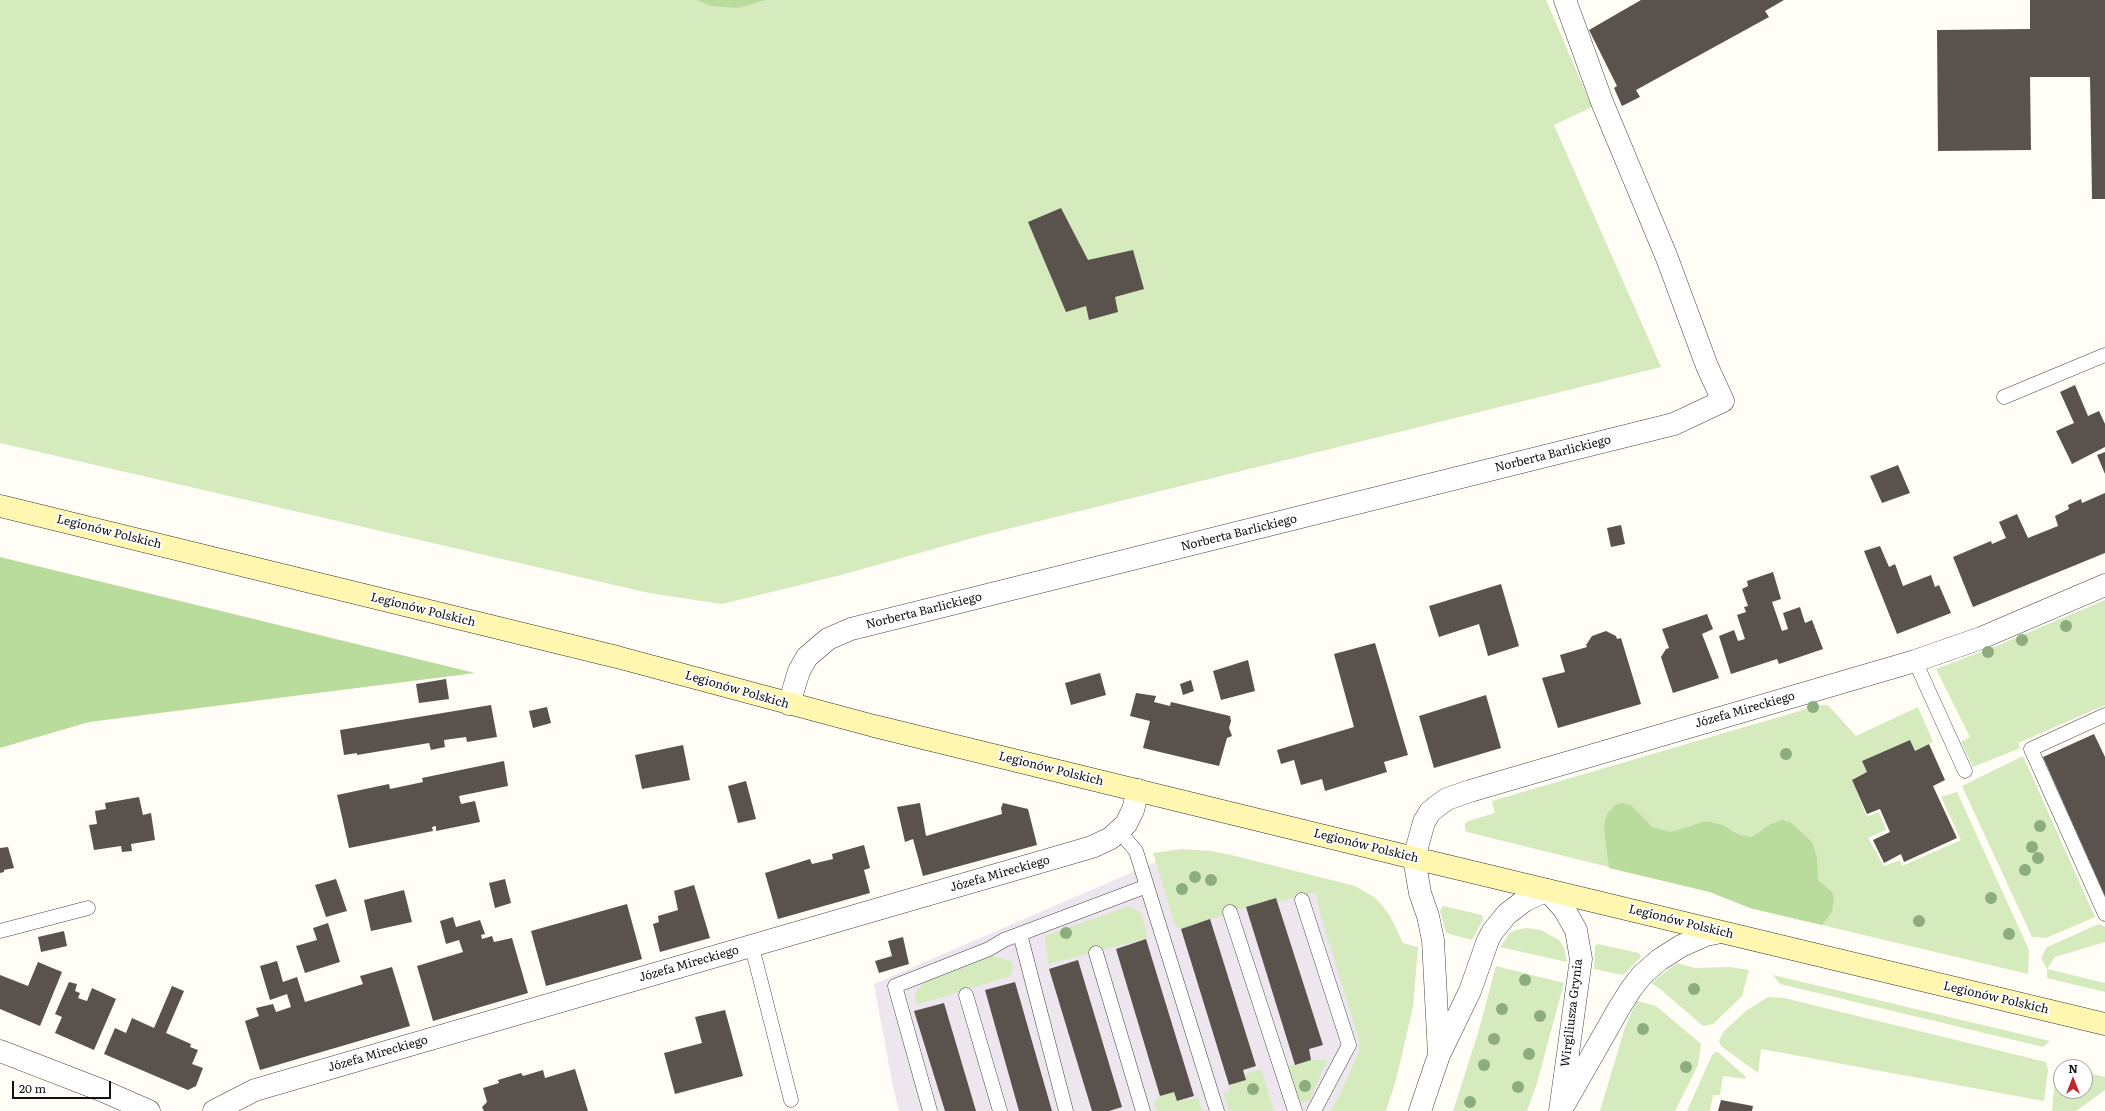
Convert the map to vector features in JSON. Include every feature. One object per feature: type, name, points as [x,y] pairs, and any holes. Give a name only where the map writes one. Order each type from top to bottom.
[{"type":"street","name":"Norberta Barlickiego","points":[[789,704],[799,670],[807,657],[828,639],[851,629],[1674,424],[1723,401],[1707,366],[1667,258],[1602,102],[1565,0]]},
{"type":"street","name":"Legionów Polskich","points":[[0,506],[617,657],[789,704],[1414,858],[2105,1024]]},
{"type":"street","name":"Józefa Mireckiego","points":[[1414,858],[1424,822],[1430,812],[1447,799],[1915,661],[1987,635],[2105,585]]},
{"type":"street","name":"Józefa Mireckiego","points":[[214,1111],[255,1090],[752,947],[1092,847],[1111,838],[1119,831],[1130,816],[1138,790]]},
{"type":"street","points":[[1414,858],[1420,893],[1433,940],[1439,1055]]},
{"type":"street","points":[[1420,1111],[1439,1055],[1470,992],[1488,940],[1493,931],[1507,914],[1524,901],[1548,890]]},
{"type":"street","name":"Wirgiliusza Grynia","points":[[1548,890],[1564,909],[1576,930],[1581,959],[1560,1111]]},
{"type":"street","name":"Wirgiliusza Grynia","points":[[1560,1111],[1618,1010],[1642,975],[1659,960],[1681,946],[1706,935],[1720,932]]},
{"type":"street","points":[[0,1051],[101,1090],[149,1111]]},
{"type":"lane","points":[[2004,398],[2105,355]]},
{"type":"lane","points":[[1915,661],[1965,771]]},
{"type":"lane","points":[[2104,719],[2031,749],[2105,914]]},
{"type":"lane","points":[[1119,831],[1136,850],[1218,1111]]},
{"type":"lane","points":[[930,1111],[895,986],[1020,934],[1147,886]]},
{"type":"lane","points":[[1302,900],[1349,1045],[1314,1111]]},
{"type":"lane","points":[[0,931],[88,908]]},
{"type":"lane","points":[[1230,912],[1295,1111]]},
{"type":"lane","points":[[1020,934],[1066,1111]]},
{"type":"lane","points":[[752,947],[791,1100]]},
{"type":"lane","points":[[1096,954],[1143,1111]]},
{"type":"lane","points":[[966,995],[1000,1111]]},
{"type":"shaded area","points":[[1156,862],[1225,867],[1316,892],[1359,1040],[1359,1049],[1355,1060],[1340,1094],[1330,1111],[899,1111],[892,1082],[874,984]]},
{"type":"green space","points":[[0,0],[1546,0],[1592,107],[1554,125],[1661,367],[987,534],[841,575],[722,604],[649,593],[0,443]]},
{"type":"green space","points":[[696,0],[766,0],[738,8],[711,6]]},
{"type":"green space","points":[[0,557],[475,673],[89,722],[0,748]]},
{"type":"green space","points":[[2105,600],[2105,705],[2018,743],[2020,748],[1973,767],[1961,742],[1970,737],[1936,669],[1994,647]]},
{"type":"green space","points":[[1820,705],[1828,705],[1856,736],[1918,707],[1933,742],[1915,751],[1910,740],[1862,761],[1867,772],[1852,780],[1867,817],[1879,812],[1886,830],[1868,838],[1884,866],[1900,860],[1902,866],[1961,840],[1941,797],[1957,792],[2029,950],[2028,974],[1750,908],[1710,892],[1467,832],[1465,830],[1465,824],[1468,821],[1495,813],[1492,801]]},
{"type":"green space","points":[[2023,756],[2095,917],[2046,938],[2032,937],[1962,786]]},
{"type":"green space","points":[[1621,803],[1631,805],[1652,827],[1671,832],[1706,821],[1723,825],[1739,835],[1752,837],[1771,824],[1782,820],[1790,822],[1812,842],[1817,857],[1818,880],[1832,892],[1834,897],[1832,912],[1822,925],[1750,908],[1710,892],[1609,868],[1604,829],[1605,820],[1608,813],[1615,805]]},
{"type":"green space","points":[[1182,849],[1211,851],[1231,855],[1355,886],[1374,897],[1382,905],[1390,916],[1403,943],[1418,947],[1413,1007],[1396,1080],[1386,1111],[1330,1111],[1340,1094],[1355,1060],[1359,1049],[1359,1040],[1320,913],[1316,892],[1278,902],[1276,898],[1181,929],[1175,925],[1153,853]]},
{"type":"green space","points":[[1129,906],[1140,912],[1147,933],[1146,939],[1048,964],[1045,936]]},
{"type":"green space","points":[[1443,906],[1482,915],[1483,919],[1472,940],[1446,933],[1440,911]]},
{"type":"green space","points":[[2099,924],[2105,927],[2105,942],[2055,957],[2047,969],[2041,958],[2047,947]]},
{"type":"green space","points":[[1527,928],[1541,930],[1559,940],[1564,948],[1567,962],[1500,947],[1509,934],[1515,930]]},
{"type":"green space","points":[[1598,944],[1639,953],[1641,957],[1623,975],[1594,969],[1595,946]]},
{"type":"green space","points":[[992,956],[1011,961],[1013,964],[1011,976],[916,1005],[915,993],[924,983]]},
{"type":"green space","points":[[1677,963],[1695,968],[1729,967],[1749,970],[1742,996],[1713,1024],[1703,1026],[1659,988],[1651,983]]},
{"type":"green space","points":[[1496,966],[1564,983],[1537,1083],[1527,1111],[1453,1111],[1478,1033]]},
{"type":"green space","points":[[2047,969],[2105,983],[2105,992],[2047,978]]},
{"type":"green space","points":[[1773,975],[2050,1041],[2043,1047],[1780,984]]},
{"type":"green space","points":[[1768,997],[1784,998],[2046,1062],[2048,1070],[2044,1101],[1761,1049],[1758,1073],[1721,1046],[1719,1041],[1724,1031],[1747,1010]]},
{"type":"green space","points":[[1637,1001],[1656,1006],[1701,1044],[1698,1065],[1675,1111],[1600,1111],[1625,1027]]},
{"type":"green space","points":[[1716,1052],[1745,1076],[1746,1079],[1723,1076],[1720,1095],[1713,1095],[1710,1111],[1687,1111],[1712,1055]]},
{"type":"green space","points":[[1311,1060],[1327,1060],[1309,1101],[1300,1103],[1287,1066]]},
{"type":"green space","points":[[1261,1069],[1274,1111],[1229,1111],[1223,1092],[1230,1091],[1229,1085],[1246,1080],[1244,1074]]},
{"type":"green space","points":[[2093,1074],[2105,1077],[2105,1090],[2093,1099]]},
{"type":"green space","points":[[1174,1092],[1178,1101],[1198,1098],[1202,1111],[1157,1111],[1154,1103],[1160,1096]]},
{"type":"green space","points":[[2053,1099],[2093,1099],[2076,1111],[2052,1111]]},
{"type":"building","points":[[1641,0],[1784,0],[1765,11],[1769,17],[1636,90],[1640,97],[1622,106],[1614,88],[1617,86],[1589,30]]},
{"type":"building","points":[[2030,0],[2105,0],[2105,199],[2092,199],[2090,77],[2030,77],[2031,150],[1938,151],[1937,30],[2030,29]]},
{"type":"building","points":[[1061,208],[1088,260],[1133,250],[1144,289],[1115,297],[1118,312],[1089,320],[1086,306],[1066,312],[1028,222]]},
{"type":"building","points":[[2075,385],[2088,416],[2099,411],[2105,424],[2105,447],[2072,464],[2056,431],[2074,423],[2060,392]]},
{"type":"building","points":[[2105,452],[2105,474],[2097,455]]},
{"type":"building","points":[[1898,465],[1910,493],[1882,503],[1870,476]]},
{"type":"building","points":[[2105,493],[2105,553],[1973,607],[1953,557],[1991,541],[1992,544],[2006,538],[1999,522],[2017,514],[2028,538],[2058,526],[2055,516],[2069,509],[2068,505],[2081,499],[2082,503]]},
{"type":"building","points":[[1621,525],[1625,544],[1611,547],[1607,528]]},
{"type":"building","points":[[1880,546],[1889,567],[1895,564],[1903,586],[1931,575],[1935,587],[1939,585],[1951,613],[1897,634],[1864,551]]},
{"type":"building","points":[[1773,572],[1781,599],[1772,602],[1782,631],[1788,629],[1783,613],[1800,607],[1805,623],[1812,620],[1823,649],[1779,664],[1777,659],[1731,674],[1719,636],[1734,630],[1738,641],[1745,639],[1737,615],[1746,612],[1744,607],[1748,606],[1742,589],[1748,586],[1747,581]]},
{"type":"building","points":[[1501,584],[1519,646],[1488,656],[1479,624],[1439,637],[1429,606]]},
{"type":"building","points":[[1707,614],[1713,629],[1702,634],[1719,678],[1673,693],[1661,657],[1666,649],[1669,648],[1662,629]]},
{"type":"building","points":[[1606,631],[1616,636],[1617,639],[1621,638],[1641,704],[1558,728],[1542,678],[1565,672],[1560,655],[1587,647],[1586,645],[1592,636]]},
{"type":"building","points":[[1375,643],[1408,755],[1384,762],[1387,772],[1325,791],[1322,779],[1301,785],[1294,760],[1281,764],[1277,750],[1354,727],[1334,654]]},
{"type":"building","points":[[1248,660],[1255,691],[1221,700],[1213,671]]},
{"type":"building","points":[[1100,673],[1106,695],[1071,705],[1065,683]]},
{"type":"building","points":[[446,679],[449,699],[419,703],[416,684]]},
{"type":"building","points":[[1191,680],[1194,691],[1183,695],[1180,684]]},
{"type":"building","points":[[1136,693],[1156,696],[1154,702],[1170,706],[1171,702],[1230,716],[1231,721],[1229,728],[1232,736],[1227,738],[1219,766],[1143,748],[1150,721],[1130,716]]},
{"type":"building","points":[[1486,695],[1501,748],[1434,768],[1419,716]]},
{"type":"building","points":[[491,705],[497,737],[467,742],[466,737],[444,740],[445,747],[431,750],[429,743],[357,755],[357,753],[344,755],[340,730]]},
{"type":"building","points":[[547,707],[551,723],[533,728],[529,711]]},
{"type":"building","points":[[2094,734],[2105,757],[2105,896],[2043,757]]},
{"type":"building","points":[[1910,740],[1915,751],[1929,744],[1945,780],[1933,786],[1957,838],[1904,862],[1901,854],[1884,863],[1873,840],[1890,832],[1880,809],[1867,814],[1852,780],[1867,772],[1862,761]]},
{"type":"building","points":[[683,745],[690,780],[642,789],[635,755]]},
{"type":"building","points":[[504,761],[508,786],[459,796],[461,804],[475,801],[480,822],[436,831],[436,826],[432,827],[433,831],[349,848],[337,795],[389,784],[390,789],[423,782],[422,778]]},
{"type":"building","points":[[746,781],[756,819],[738,823],[728,786]]},
{"type":"building","points":[[139,797],[143,815],[151,813],[155,840],[131,844],[132,851],[122,852],[121,846],[94,850],[89,825],[97,824],[95,811],[106,809],[105,803]]},
{"type":"building","points":[[920,803],[926,836],[1002,814],[1001,808],[1003,803],[1028,809],[1037,845],[923,876],[913,839],[905,842],[897,807]]},
{"type":"building","points":[[864,845],[870,868],[864,870],[870,893],[778,919],[765,873],[810,859],[812,864],[833,859],[832,854]]},
{"type":"building","points":[[8,847],[14,868],[4,870],[4,872],[0,873],[0,848]]},
{"type":"building","points":[[336,879],[347,911],[326,917],[315,885]]},
{"type":"building","points":[[505,879],[511,903],[495,908],[489,883]]},
{"type":"building","points":[[694,885],[710,938],[660,952],[653,924],[659,922],[658,916],[678,910],[674,891]]},
{"type":"building","points":[[404,890],[412,922],[371,931],[364,900]]},
{"type":"building","points":[[1276,898],[1323,1045],[1309,1049],[1311,1060],[1295,1065],[1246,907]]},
{"type":"building","points":[[627,904],[642,959],[546,986],[531,931]]},
{"type":"building","points":[[453,917],[456,927],[480,920],[485,934],[481,935],[482,939],[492,936],[494,942],[512,938],[528,993],[433,1021],[417,966],[463,952],[459,940],[446,944],[440,921]]},
{"type":"building","points":[[1210,919],[1256,1066],[1243,1070],[1246,1080],[1229,1085],[1181,929]]},
{"type":"building","points":[[328,923],[340,962],[305,973],[296,946],[317,940],[313,928]]},
{"type":"building","points":[[64,931],[67,946],[41,952],[38,937]]},
{"type":"building","points":[[903,937],[909,964],[879,973],[875,961],[892,956],[888,941]]},
{"type":"building","points":[[1146,939],[1194,1096],[1177,1101],[1174,1092],[1160,1096],[1116,949]]},
{"type":"building","points":[[1078,960],[1122,1107],[1109,1111],[1092,1111],[1049,969]]},
{"type":"building","points":[[277,961],[283,982],[297,977],[305,1002],[363,984],[360,976],[392,967],[410,1026],[260,1070],[245,1021],[259,1016],[256,1008],[273,1004],[276,1012],[291,1007],[287,994],[270,1000],[260,966]]},
{"type":"building","points":[[38,962],[62,972],[40,1026],[0,1009],[0,975],[28,986]]},
{"type":"building","points":[[69,982],[77,984],[75,991],[80,993],[78,998],[87,1001],[92,988],[116,999],[94,1050],[55,1033],[62,1017],[55,1014]]},
{"type":"building","points":[[1015,982],[1052,1111],[1019,1111],[985,990]]},
{"type":"building","points":[[172,986],[184,991],[166,1033],[191,1044],[190,1047],[198,1050],[192,1064],[203,1068],[196,1086],[188,1090],[104,1054],[115,1028],[126,1033],[132,1018],[154,1028]]},
{"type":"building","points":[[944,1003],[976,1111],[945,1111],[914,1011]]},
{"type":"building","points":[[725,1010],[743,1076],[675,1094],[664,1053],[702,1043],[695,1017]]},
{"type":"building","points":[[575,1069],[588,1111],[484,1111],[482,1107],[487,1102],[483,1088],[499,1083],[498,1080],[521,1073],[523,1076],[543,1070],[545,1078]]},
{"type":"building","points":[[1721,1100],[1753,1106],[1752,1111],[1718,1111]]}]
